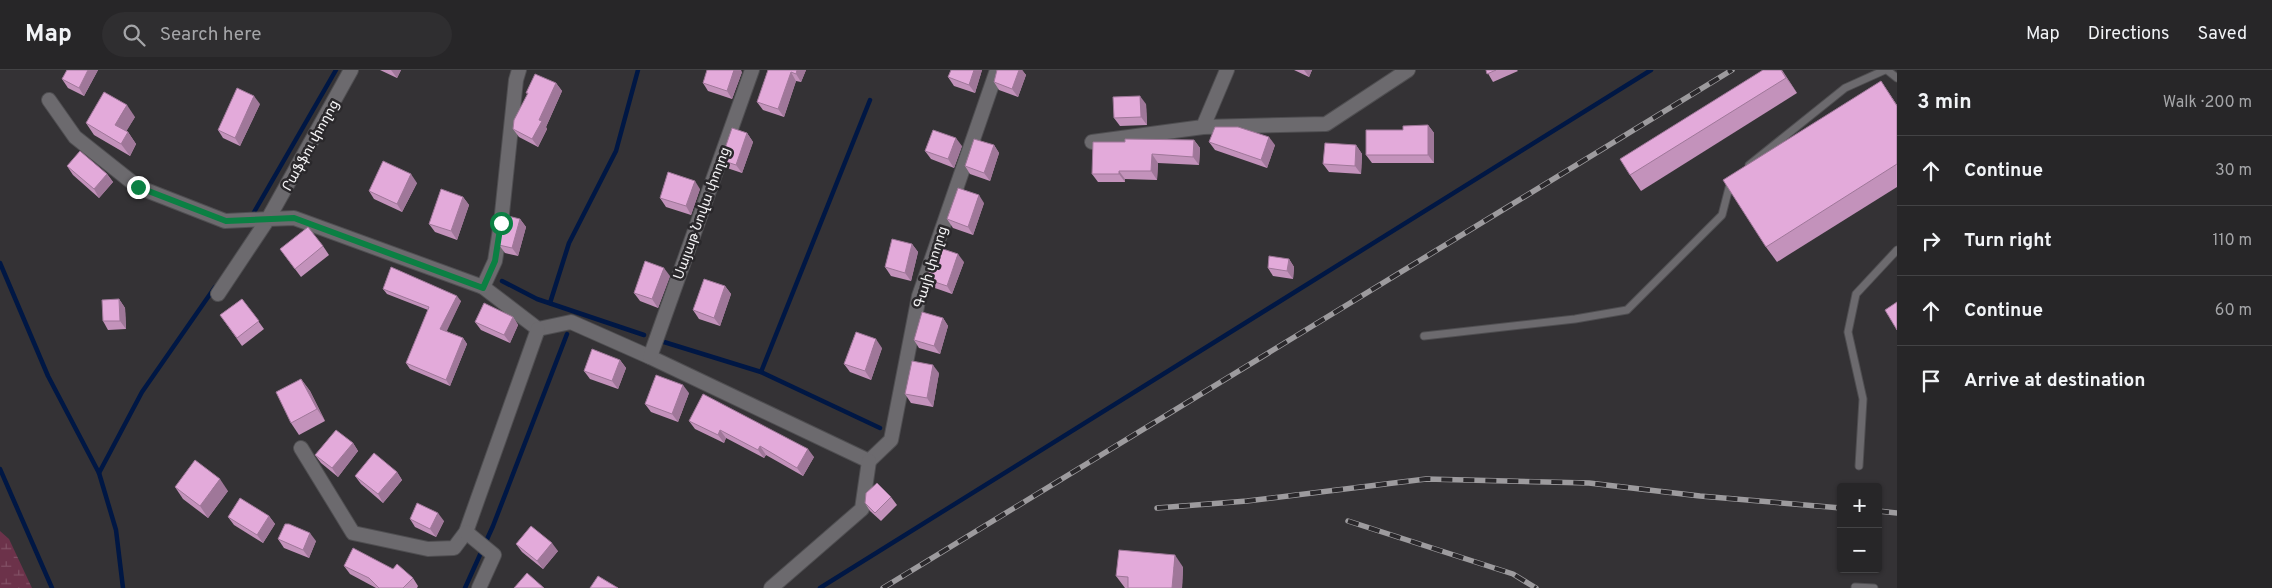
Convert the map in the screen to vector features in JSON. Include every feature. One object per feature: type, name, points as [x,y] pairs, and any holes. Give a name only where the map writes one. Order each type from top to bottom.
[{"type":"street","name":"Րաֆֆու փողոց","points":[[218,294],[268,219],[351,70]]},
{"type":"street","points":[[483,288],[495,261],[502,214],[516,80],[519,70]]},
{"type":"street","name":"Սայաթ Նովա փողոց","points":[[650,357],[752,70]]},
{"type":"street","name":"Գայի փողոց","points":[[869,461],[891,440],[919,296],[997,70]]},
{"type":"street","points":[[1203,128],[1227,70]]},
{"type":"street","points":[[1092,142],[1203,128],[1326,124],[1408,70]]},
{"type":"street","points":[[49,100],[75,137],[138,187],[226,221],[294,218],[483,288],[538,329],[570,322],[650,357],[869,461],[862,509],[771,588]]},
{"type":"street","points":[[301,448],[353,533],[428,549],[454,548],[466,532],[538,329]]},
{"type":"street","points":[[466,532],[494,555],[479,588]]},
{"type":"lane","points":[[1424,336],[1574,319],[1627,310],[1722,215],[1731,179],[1845,88],[1886,70],[1897,78]]},
{"type":"lane","points":[[1859,466],[1863,399],[1848,332],[1856,294],[1897,250]]},
{"type":"lane","points":[[1855,587],[1874,588]]},
{"type":"green space","points":[[0,531],[9,539],[32,588],[0,588]]},
{"type":"building","points":[[67,70],[88,70],[79,88],[62,79]]},
{"type":"building","points":[[707,70],[734,70],[727,91],[703,83]]},
{"type":"building","points":[[768,70],[797,70],[796,74],[791,72],[778,109],[757,102]]},
{"type":"building","points":[[951,70],[974,70],[969,85],[948,77]]},
{"type":"building","points":[[997,70],[1019,70],[1012,89],[994,82]]},
{"type":"building","points":[[1486,70],[1496,70],[1487,74]]},
{"type":"building","points":[[1763,70],[1781,70],[1786,78],[1630,175],[1620,159]]},
{"type":"building","points":[[535,74],[556,83],[539,120],[542,121],[532,139],[513,129],[514,120],[528,93],[526,93]]},
{"type":"building","points":[[1881,81],[1897,106],[1897,164],[1766,247],[1723,180]]},
{"type":"building","points":[[237,88],[254,96],[235,138],[218,130]]},
{"type":"building","points":[[104,92],[127,105],[115,125],[128,132],[121,144],[86,123]]},
{"type":"building","points":[[1140,96],[1141,117],[1114,118],[1113,97]]},
{"type":"building","points":[[1428,125],[1428,155],[1366,155],[1366,130],[1403,130],[1403,126]]},
{"type":"building","points":[[1215,127],[1238,127],[1269,137],[1261,160],[1209,142]]},
{"type":"building","points":[[732,128],[747,133],[736,165],[721,160]]},
{"type":"building","points":[[933,130],[956,138],[948,159],[925,151]]},
{"type":"building","points":[[974,139],[994,145],[984,173],[965,166]]},
{"type":"building","points":[[1125,139],[1194,140],[1193,157],[1152,154],[1151,171],[1119,171],[1119,174],[1092,174],[1093,142],[1125,142]]},
{"type":"building","points":[[1325,143],[1356,145],[1355,166],[1323,164]]},
{"type":"building","points":[[80,151],[107,174],[94,189],[67,166]]},
{"type":"building","points":[[383,161],[411,174],[397,204],[369,191]]},
{"type":"building","points":[[668,172],[695,181],[686,206],[660,198]]},
{"type":"building","points":[[958,188],[979,195],[968,227],[947,219]]},
{"type":"building","points":[[441,189],[463,197],[451,231],[429,224]]},
{"type":"building","points":[[504,215],[520,219],[512,248],[499,245]]},
{"type":"building","points":[[308,227],[323,246],[295,269],[280,249]]},
{"type":"building","points":[[892,239],[912,244],[905,273],[885,267]]},
{"type":"building","points":[[937,247],[958,254],[947,286],[926,279]]},
{"type":"building","points":[[1269,256],[1289,259],[1287,271],[1268,268]]},
{"type":"building","points":[[645,261],[664,268],[652,299],[634,293]]},
{"type":"building","points":[[391,267],[457,296],[440,329],[463,338],[446,380],[406,363],[429,307],[383,289]]},
{"type":"building","points":[[704,279],[725,286],[714,318],[693,310]]},
{"type":"building","points":[[119,299],[120,321],[103,321],[102,300]]},
{"type":"building","points":[[242,299],[259,321],[237,338],[220,315]]},
{"type":"building","points":[[1897,302],[1897,330],[1885,310]]},
{"type":"building","points":[[484,303],[513,317],[504,335],[475,322]]},
{"type":"building","points":[[922,312],[943,318],[934,346],[914,340]]},
{"type":"building","points":[[856,332],[876,339],[865,371],[844,364]]},
{"type":"building","points":[[592,349],[620,360],[612,381],[584,371]]},
{"type":"building","points":[[912,361],[933,365],[927,398],[905,394]]},
{"type":"building","points":[[656,375],[683,385],[672,414],[645,404]]},
{"type":"building","points":[[301,379],[317,409],[291,423],[276,392]]},
{"type":"building","points":[[703,394],[808,449],[797,468],[760,446],[758,450],[720,430],[718,435],[689,421]]},
{"type":"building","points":[[336,430],[353,443],[332,468],[315,455]]},
{"type":"building","points":[[374,453],[397,472],[378,494],[355,476]]},
{"type":"building","points":[[195,460],[220,479],[200,506],[175,487]]},
{"type":"building","points":[[877,483],[891,497],[875,513],[865,503],[866,493]]},
{"type":"building","points":[[240,498],[269,516],[257,535],[228,517]]},
{"type":"building","points":[[417,503],[438,513],[430,529],[410,519]]},
{"type":"building","points":[[285,524],[310,533],[303,550],[278,539]]},
{"type":"building","points":[[531,526],[552,543],[537,561],[516,544]]},
{"type":"building","points":[[353,548],[393,569],[397,564],[413,578],[403,588],[379,588],[369,578],[344,566]]},
{"type":"building","points":[[1119,550],[1175,555],[1172,588],[1128,588],[1128,577],[1116,576]]},
{"type":"building","points":[[527,573],[544,588],[514,588]]},
{"type":"building","points":[[598,576],[618,588],[590,588]]},
{"type":"waterway","points":[[253,214],[336,70]]},
{"type":"waterway","points":[[550,303],[569,243],[616,151],[638,70]]},
{"type":"waterway","points":[[820,588],[1651,70]]},
{"type":"waterway","points":[[761,372],[870,100]]},
{"type":"waterway","points":[[0,263],[48,376],[99,473],[116,530],[123,588]]},
{"type":"waterway","points":[[502,281],[537,299],[644,335]]},
{"type":"waterway","points":[[99,473],[142,392],[215,287]]},
{"type":"waterway","points":[[465,588],[493,526],[567,334]]},
{"type":"waterway","points":[[664,342],[761,372],[880,428]]},
{"type":"waterway","points":[[0,469],[52,588]]},
{"type":"railway","points":[[883,588],[1732,70]]},
{"type":"railway","points":[[1157,508],[1247,501],[1426,479],[1589,483],[1700,496],[1837,508]]},
{"type":"railway","points":[[1882,511],[1897,513]]},
{"type":"railway","points":[[1348,521],[1513,574],[1536,588]]},
{"type":"route","points":[[138,187],[226,221],[294,218],[483,288],[495,261],[501,223]]}]
